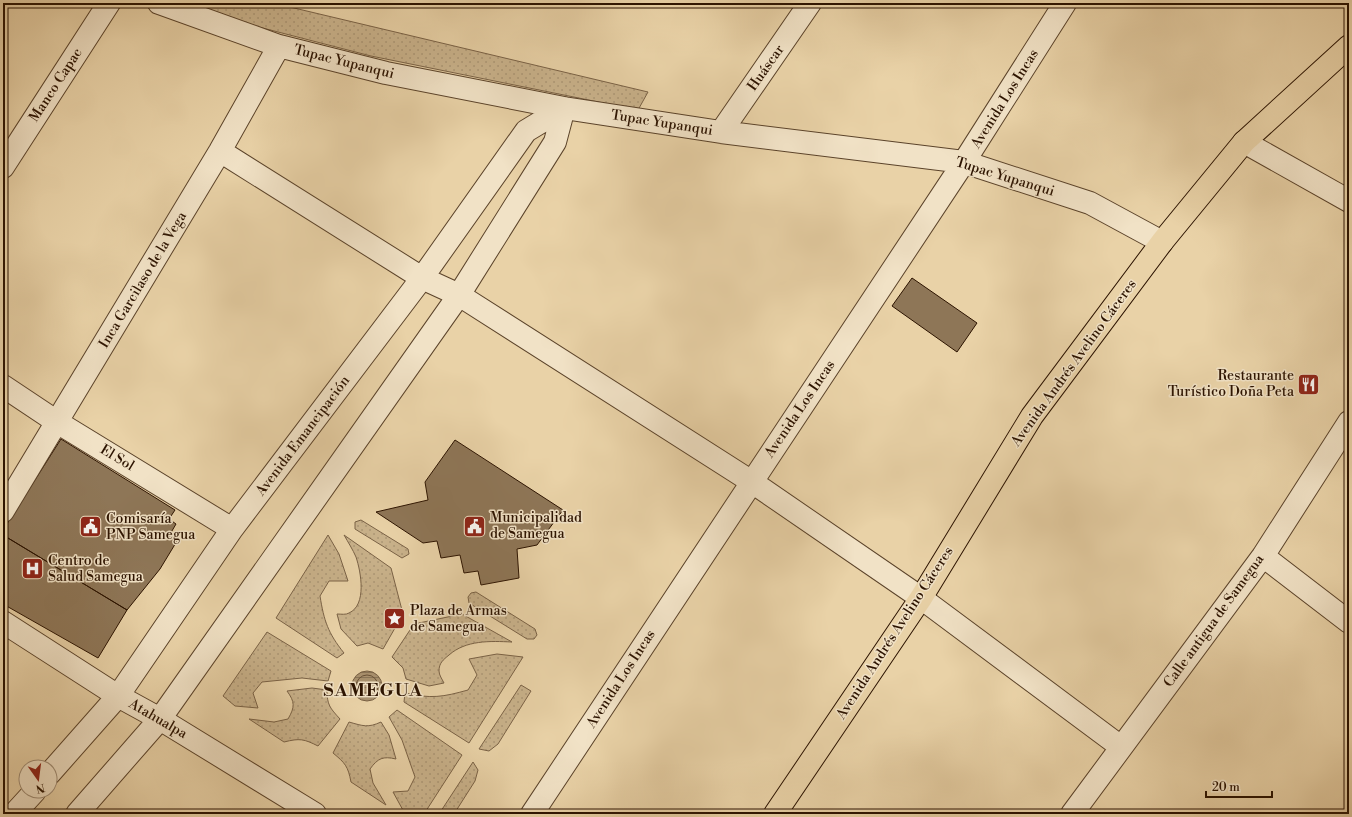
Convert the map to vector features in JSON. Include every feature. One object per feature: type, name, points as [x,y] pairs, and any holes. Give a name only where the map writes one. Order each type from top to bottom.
[{"type":"highway","name":"Avenida Andrés Avelino Cáceres","points":[[775,814],[921,598],[1032,416],[1162,242],[1244,142],[1349,46]]},
{"type":"street","name":"Manco Capac","points":[[3,168],[109,3]]},
{"type":"street","name":"Tupac Yupanqui","points":[[159,3],[279,46],[386,73],[564,108],[721,132],[964,162],[1090,203],[1162,242]]},
{"type":"street","name":"Huáscar","points":[[721,132],[810,3]]},
{"type":"street","name":"Avenida Los Incas","points":[[532,814],[964,162],[1065,3]]},
{"type":"street","name":"Inca Garcilaso de la Vega","points":[[3,511],[220,151],[279,46]]},
{"type":"street","name":"Avenida Emancipación","points":[[58,764],[118,696],[232,529],[422,278],[526,131],[564,108]]},
{"type":"street","points":[[77,814],[160,719],[459,295],[555,142],[564,108]]},
{"type":"street","points":[[1244,142],[1349,201]]},
{"type":"street","points":[[220,151],[422,278],[459,295],[752,482],[921,598],[1121,748]]},
{"type":"street","name":"El Sol","points":[[3,386],[57,422],[232,529]]},
{"type":"street","name":"Calle antigua de Samegua","points":[[1072,814],[1263,556],[1349,422]]},
{"type":"street","points":[[1263,556],[1349,622]]},
{"type":"street","name":"Atahualpa","points":[[3,622],[118,696],[160,719],[315,814]]},
{"type":"street","points":[[14,814],[27,799]]},
{"type":"shaded area","points":[[193,3],[273,3],[648,92],[638,110],[371,56],[251,25]]},
{"type":"shaded area","points":[[361,520],[408,549],[409,554],[402,558],[355,529],[355,522]]},
{"type":"shaded area","points":[[328,535],[339,554],[348,581],[329,581],[320,596],[323,613],[330,633],[344,653],[337,658],[276,618]]},
{"type":"shaded area","points":[[344,535],[391,568],[403,614],[383,649],[368,643],[357,646],[341,629],[337,614],[348,614],[355,609],[360,596],[361,588],[360,571],[356,557]]},
{"type":"shaded area","points":[[476,592],[535,629],[537,635],[534,639],[527,639],[469,603],[468,597],[471,593]]},
{"type":"shaded area","points":[[462,614],[512,642],[479,642],[463,646],[456,650],[443,660],[440,666],[439,671],[444,683],[429,686],[406,679],[403,668],[392,657],[414,624]]},
{"type":"shaded area","points":[[267,632],[331,671],[328,681],[302,678],[262,682],[253,693],[258,708],[235,706],[223,696]]},
{"type":"shaded area","points":[[497,654],[523,657],[469,743],[404,702],[405,693],[430,697],[468,690],[477,675],[469,659]]},
{"type":"shaded area","points":[[521,685],[531,691],[498,744],[489,751],[479,749]]},
{"type":"shaded area","points":[[312,688],[327,690],[330,706],[340,719],[318,746],[302,740],[284,742],[249,719],[274,722],[288,719],[293,708],[293,702],[287,691]]},
{"type":"shaded area","points":[[397,710],[462,755],[424,814],[408,814],[404,812],[393,792],[408,791],[415,777],[402,740],[389,717]]},
{"type":"shaded area","points":[[349,722],[365,726],[381,722],[389,735],[396,759],[384,758],[378,760],[370,769],[373,783],[386,805],[351,782],[349,772],[345,765],[333,753]]},
{"type":"shaded area","points":[[473,762],[478,770],[475,781],[454,814],[439,814]]},
{"type":"water","points":[[367,671],[373,672],[381,680],[381,692],[373,700],[367,701],[361,700],[353,692],[352,686],[353,680],[361,672]]},
{"type":"building","points":[[912,278],[977,323],[957,352],[892,306]]},
{"type":"building","name":"Comisaría PNP Samegua","points":[[61,439],[175,510],[169,519],[176,524],[169,536],[177,541],[160,569],[127,610],[3,535],[3,530]]},
{"type":"building","name":"Municipalidad de Samegua","points":[[455,440],[563,510],[537,545],[517,549],[519,578],[481,585],[478,571],[464,573],[460,555],[441,558],[437,541],[423,543],[376,512],[428,500],[425,482]]},
{"type":"building","name":"Centro de Salud Samegua","points":[[3,535],[127,610],[98,658],[3,604]]},
{"type":"place","name":"Restaurante Turístico Doña Peta","points":[[1309,384]]},
{"type":"place","name":"Municipalidad de Samegua","points":[[474,526]]},
{"type":"place","name":"Comisaría PNP Samegua","points":[[90,527]]},
{"type":"place","name":"Centro de Salud Samegua","points":[[32,569]]},
{"type":"place","name":"Plaza de Armas de Samegua","points":[[395,619]]},
{"type":"district","name":"SAMEGUA","points":[[373,690]]}]
